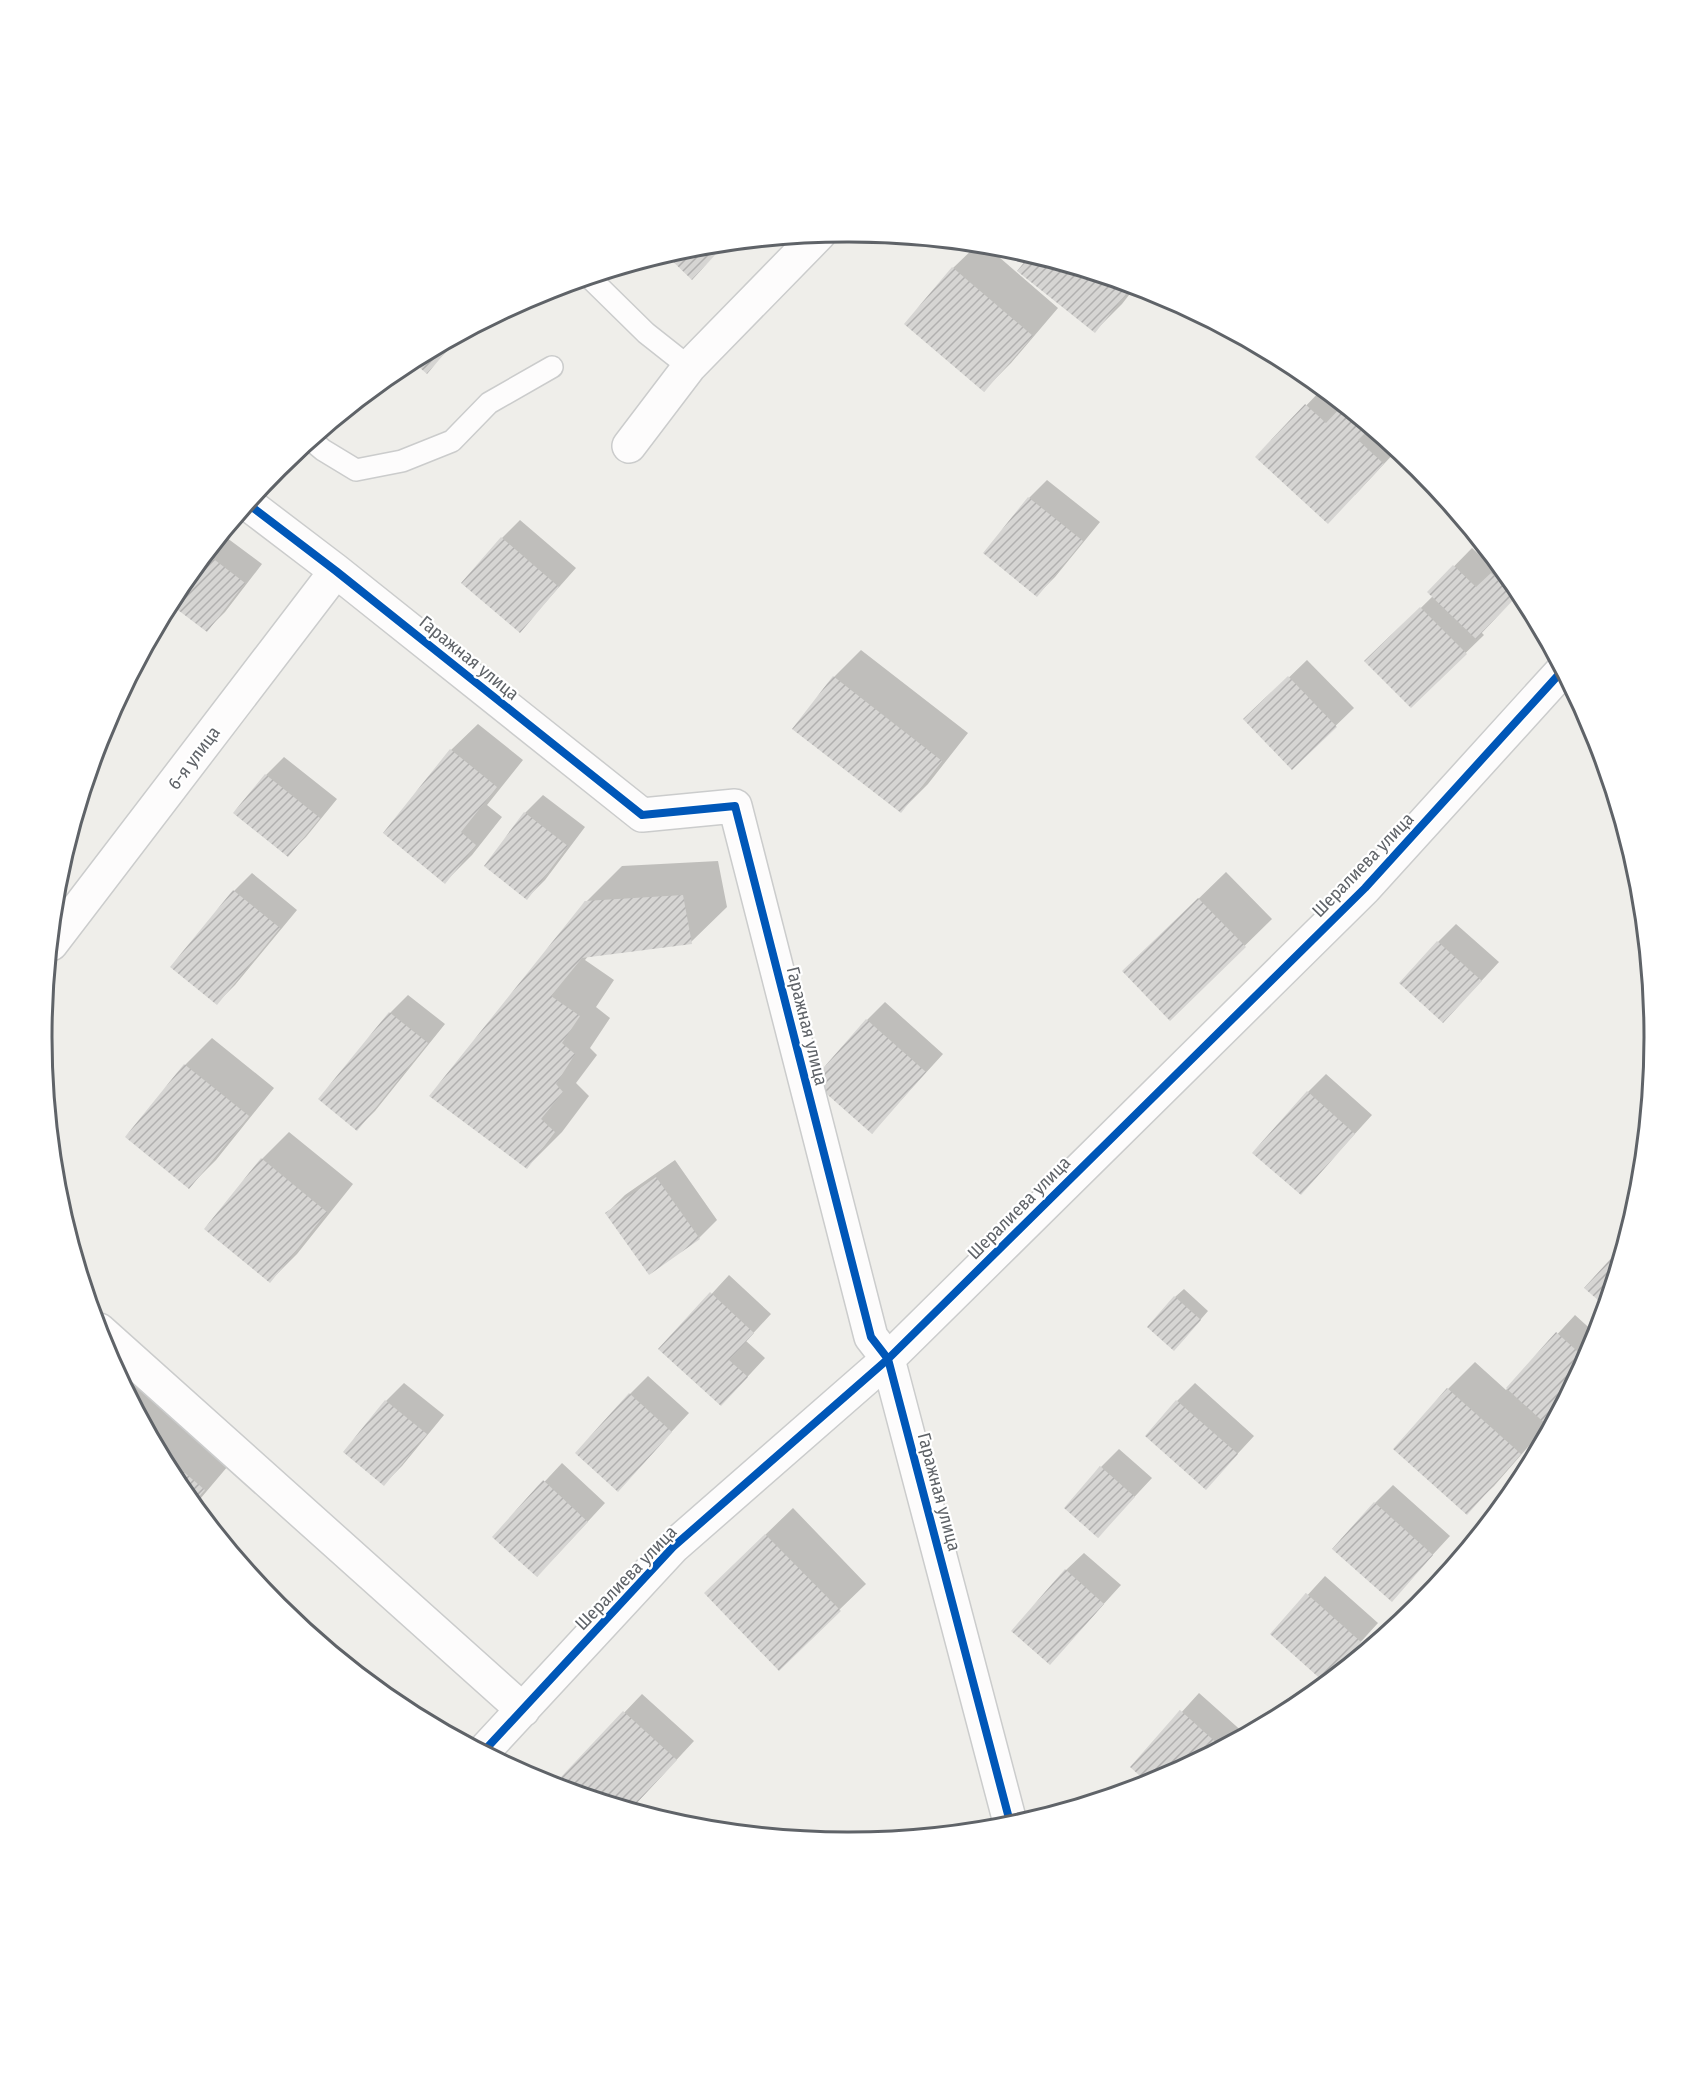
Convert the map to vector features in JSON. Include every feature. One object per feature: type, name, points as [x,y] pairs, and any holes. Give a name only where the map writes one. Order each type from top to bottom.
[{"type":"street","points":[[629,446],[689,367],[810,243]]},
{"type":"street","name":"Гаражная улица","points":[[254,508],[336,571],[642,815],[735,806],[871,1337],[888,1359],[1008,1816]]},
{"type":"street","name":"6-я улица","points":[[59,934],[336,571]]},
{"type":"street","name":"Шералиева улица","points":[[489,1746],[673,1547],[888,1359],[1365,888],[1557,677]]},
{"type":"street","points":[[114,1344],[523,1710]]},
{"type":"lane","points":[[595,283],[646,333],[689,367]]},
{"type":"lane","points":[[317,445],[356,470],[402,461],[452,441],[489,403],[552,367]]},
{"type":"building","points":[[717,253],[692,280],[673,262]]},
{"type":"building","points":[[1024,262],[1127,293],[1095,333],[1017,271]]},
{"type":"building","points":[[952,267],[1033,336],[984,392],[904,324]]},
{"type":"building","points":[[448,349],[427,374],[419,367]]},
{"type":"building","points":[[1305,404],[1326,423],[1338,411],[1365,433],[1358,440],[1384,464],[1328,524],[1255,457]]},
{"type":"building","points":[[1028,497],[1083,541],[1037,597],[983,553]]},
{"type":"building","points":[[501,537],[559,587],[520,633],[461,583]]},
{"type":"building","points":[[213,559],[245,583],[207,632],[178,610]]},
{"type":"building","points":[[1453,565],[1476,587],[1491,573],[1513,601],[1476,639],[1427,592]]},
{"type":"building","points":[[1420,607],[1467,654],[1411,708],[1364,661]]},
{"type":"building","points":[[833,676],[942,761],[901,813],[792,729]]},
{"type":"building","points":[[1288,676],[1337,727],[1292,770],[1243,719]]},
{"type":"building","points":[[450,749],[497,787],[461,832],[476,845],[445,884],[383,833]]},
{"type":"building","points":[[265,774],[320,818],[288,857],[233,813]]},
{"type":"building","points":[[524,812],[568,846],[527,900],[484,866]]},
{"type":"building","points":[[233,890],[280,928],[217,1005],[170,967]]},
{"type":"building","points":[[683,895],[692,944],[582,958],[551,996],[580,1016],[562,1043],[575,1054],[556,1084],[563,1092],[541,1119],[555,1132],[527,1169],[429,1096],[585,901]]},
{"type":"building","points":[[1198,898],[1246,947],[1170,1021],[1122,971]]},
{"type":"building","points":[[1437,941],[1482,981],[1443,1023],[1399,983]]},
{"type":"building","points":[[389,1012],[428,1043],[357,1131],[318,1099]]},
{"type":"building","points":[[866,1019],[926,1072],[872,1134],[812,1081]]},
{"type":"building","points":[[184,1064],[249,1116],[189,1189],[125,1137]]},
{"type":"building","points":[[1307,1091],[1355,1134],[1301,1195],[1252,1153]]},
{"type":"building","points":[[261,1158],[327,1212],[270,1283],[204,1229]]},
{"type":"building","points":[[656,1177],[700,1239],[649,1275],[605,1213]]},
{"type":"building","points":[[1612,1258],[1598,1300],[1584,1288]]},
{"type":"building","points":[[710,1292],[754,1333],[729,1360],[748,1377],[721,1406],[658,1349]]},
{"type":"building","points":[[1174,1296],[1201,1320],[1174,1351],[1147,1327]]},
{"type":"building","points":[[1556,1332],[1578,1352],[1544,1422],[1506,1388]]},
{"type":"building","points":[[1447,1388],[1521,1454],[1467,1515],[1393,1449]]},
{"type":"building","points":[[629,1393],[672,1432],[618,1492],[575,1453]]},
{"type":"building","points":[[385,1400],[427,1434],[384,1486],[343,1452]]},
{"type":"building","points":[[1176,1400],[1238,1454],[1206,1490],[1145,1436]]},
{"type":"building","points":[[1100,1466],[1135,1497],[1098,1538],[1064,1508]]},
{"type":"building","points":[[181,1470],[205,1490],[199,1496]]},
{"type":"building","points":[[543,1480],[588,1522],[537,1577],[492,1537]]},
{"type":"building","points":[[1374,1502],[1433,1555],[1392,1602],[1332,1549]]},
{"type":"building","points":[[765,1534],[841,1611],[779,1671],[704,1593]]},
{"type":"building","points":[[1065,1569],[1104,1604],[1050,1665],[1011,1631]]},
{"type":"building","points":[[1306,1593],[1361,1642],[1353,1651],[1319,1677],[1270,1634]]},
{"type":"building","points":[[1180,1710],[1215,1742],[1140,1776],[1130,1767]]},
{"type":"building","points":[[623,1711],[677,1760],[636,1803],[592,1790],[561,1777]]},
{"type":"cycle path","points":[[254,508],[336,571],[642,815],[735,806],[871,1337],[888,1359],[1008,1816]]},
{"type":"cycle path","points":[[488,1746],[673,1547],[888,1359],[1365,888],[1557,677]]}]
